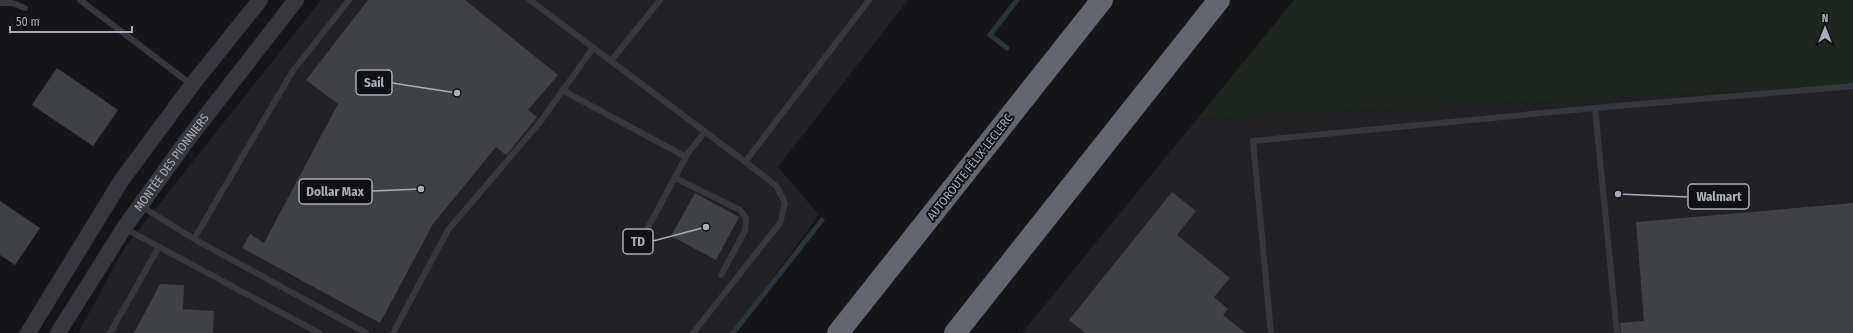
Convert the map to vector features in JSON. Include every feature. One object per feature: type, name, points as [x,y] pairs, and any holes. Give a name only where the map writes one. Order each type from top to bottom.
[{"type":"highway","name":"AUTOROUTE FÉLIX-LECLERC","points":[[838,333],[1102,0]]},
{"type":"highway","points":[[955,333],[1219,0]]},
{"type":"street","points":[[28,333],[121,181],[192,85],[260,0]]},
{"type":"street","name":"MONTÉE DES PIONNIERS","points":[[58,333],[124,228],[192,133],[296,0]]},
{"type":"lane","points":[[80,0],[192,85]]},
{"type":"lane","points":[[194,238],[292,72],[348,0]]},
{"type":"lane","points":[[530,0],[777,187],[785,203],[780,223],[693,333]]},
{"type":"lane","points":[[611,61],[660,0]]},
{"type":"lane","points":[[745,162],[870,0]]},
{"type":"lane","points":[[0,3],[12,3],[25,8]]},
{"type":"lane","points":[[393,333],[448,230],[541,121],[593,48]]},
{"type":"lane","points":[[1271,333],[1253,140],[1595,108],[1853,86]]},
{"type":"lane","points":[[562,90],[686,157]]},
{"type":"lane","points":[[1595,108],[1617,333]]},
{"type":"lane","points":[[645,233],[686,157],[705,132]]},
{"type":"lane","points":[[675,178],[740,210],[746,218],[745,231],[721,275]]},
{"type":"lane","points":[[140,206],[194,238],[366,333]]},
{"type":"lane","points":[[124,228],[319,333]]},
{"type":"lane","points":[[110,333],[159,248]]},
{"type":"shaded area","points":[[321,0],[908,0],[778,167],[819,215],[732,333],[78,333],[125,247]]},
{"type":"shaded area","points":[[1294,0],[1853,0],[1853,86],[1197,119]]},
{"type":"shaded area","points":[[1853,86],[1853,333],[1022,333],[1197,119]]},
{"type":"building","points":[[368,0],[465,0],[558,75],[528,110],[537,117],[509,152],[506,155],[496,147],[433,224],[380,323],[242,248],[250,234],[264,243],[338,104],[306,80]]},
{"type":"building","points":[[57,68],[118,110],[93,146],[32,105]]},
{"type":"building","points":[[1172,192],[1196,211],[1177,235],[1230,278],[1214,297],[1228,309],[1223,315],[1246,333],[1085,333],[1069,320]]},
{"type":"building","points":[[695,193],[739,217],[716,260],[671,236]]},
{"type":"building","points":[[0,201],[40,228],[15,265],[0,255]]},
{"type":"building","points":[[1853,203],[1853,333],[1621,333],[1620,323],[1644,321],[1636,222]]},
{"type":"building","points":[[160,284],[184,285],[183,309],[214,311],[213,333],[134,333]]},
{"type":"waterway","points":[[1007,48],[990,35],[1017,0]]},
{"type":"waterway","points":[[733,333],[822,220]]},
{"type":"place","name":"Sail","points":[[457,93]]},
{"type":"place","name":"Dollar Max","points":[[421,189]]},
{"type":"place","name":"Walmart","points":[[1618,194]]},
{"type":"place","name":"TD","points":[[706,227]]}]
